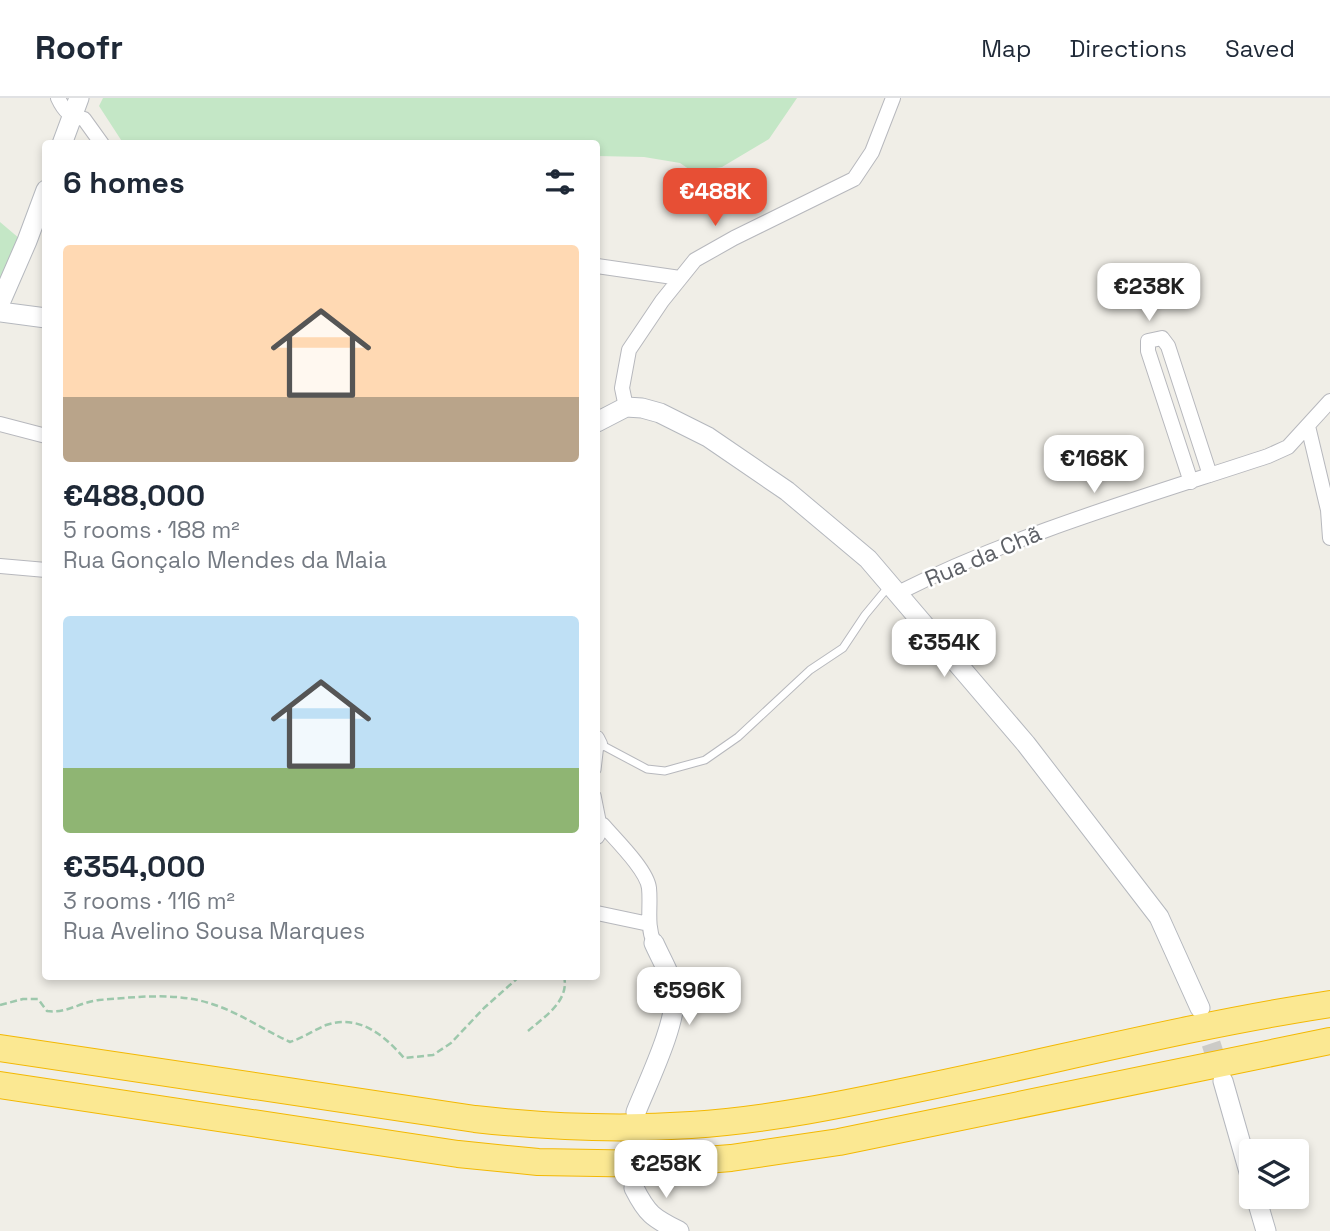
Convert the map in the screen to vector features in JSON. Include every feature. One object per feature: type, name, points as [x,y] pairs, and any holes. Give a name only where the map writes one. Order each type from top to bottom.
[{"type":"highway","points":[[0,1048],[463,1118],[565,1126],[645,1127],[735,1121],[838,1105],[1230,1022],[1330,1004]]},
{"type":"highway","points":[[0,1085],[458,1154],[580,1164],[656,1164],[731,1158],[827,1144],[1330,1041]]},
{"type":"street","points":[[58,98],[63,109],[72,117],[84,118],[99,140]]},
{"type":"street","points":[[63,140],[79,98]]},
{"type":"street","points":[[625,407],[622,388],[629,350],[695,260],[734,237],[854,179],[872,152],[893,98]]},
{"type":"street","points":[[0,303],[42,201]]},
{"type":"street","points":[[600,266],[680,278]]},
{"type":"street","points":[[0,312],[42,317]]},
{"type":"street","points":[[1191,482],[1148,351],[1148,341],[1162,338],[1168,346],[1210,475]]},
{"type":"street","name":"Rua da Chã","points":[[894,589],[926,579],[1053,527],[1288,447],[1330,401]]},
{"type":"street","points":[[600,420],[625,407],[642,408],[660,413],[708,437],[787,491],[868,559],[1026,744],[1159,917],[1200,1009]]},
{"type":"street","points":[[0,424],[42,435]]},
{"type":"street","points":[[1308,426],[1328,510],[1330,538]]},
{"type":"street","points":[[0,566],[42,570]]},
{"type":"street","points":[[600,831],[642,873],[649,885],[649,924],[675,996],[662,1046],[636,1112]]},
{"type":"street","points":[[600,914],[649,924]]},
{"type":"street","points":[[1223,1081],[1240,1139]]},
{"type":"street","points":[[634,1188],[644,1208],[657,1220],[679,1231]]},
{"type":"street","points":[[1260,1209],[1266,1231]]},
{"type":"lane","points":[[600,742],[647,769],[665,771],[705,760],[738,737],[810,670],[843,648],[865,615],[894,589]]},
{"type":"path","points":[[0,1005],[23,999],[38,999],[47,1011],[61,1013],[96,1000],[187,997],[228,1010],[290,1042],[325,1026],[355,1022],[380,1035],[404,1058],[418,1058],[433,1055],[451,1044],[484,1008],[516,980]]},
{"type":"path","points":[[528,1031],[555,1007],[564,995],[564,980]]},
{"type":"green space","points":[[103,98],[797,98],[769,139],[722,167],[693,172],[680,163],[644,157],[600,156],[600,140],[121,140],[99,106]]},
{"type":"green space","points":[[0,222],[20,239],[6,271],[0,278]]},
{"type":"tunnel","points":[[1202,1016],[1221,1074]]},
{"type":"tunnel","points":[[634,1188],[628,1151],[635,1117]]}]
